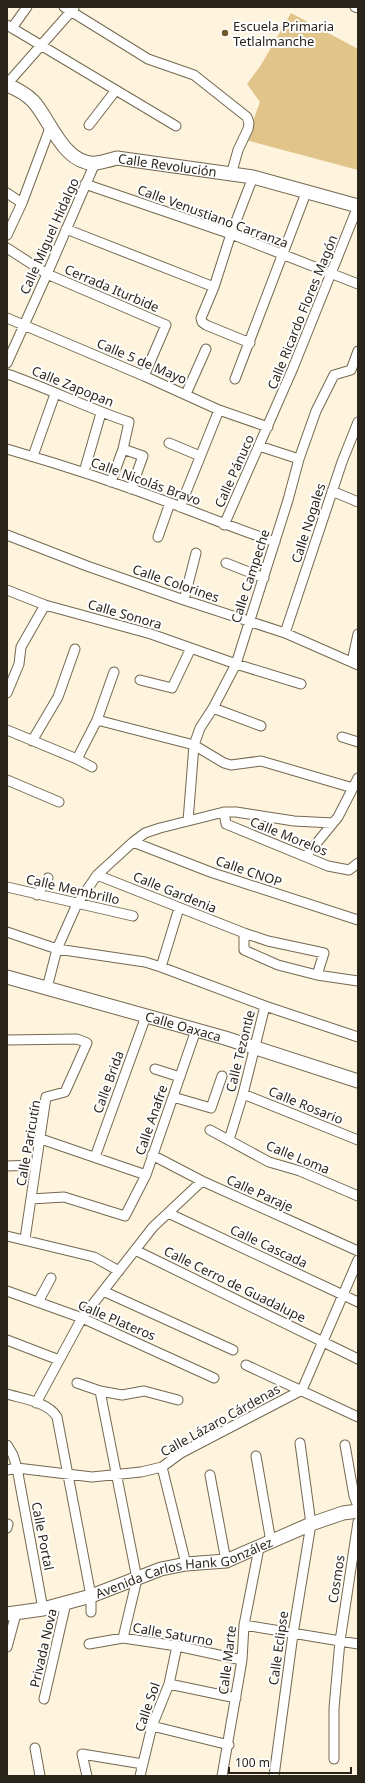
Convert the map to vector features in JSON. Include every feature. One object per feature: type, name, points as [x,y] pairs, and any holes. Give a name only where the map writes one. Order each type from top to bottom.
[{"type":"street","points":[[27,7],[10,27],[176,126]]},
{"type":"street","points":[[94,163],[73,155],[50,128],[34,102],[20,90],[7,84],[41,46],[70,9],[148,59],[194,76],[247,117],[249,123],[248,129],[238,150],[231,175]]},
{"type":"street","points":[[89,124],[116,90]]},
{"type":"street","points":[[7,235],[22,203],[50,128]]},
{"type":"street","name":"Calle Revolución","points":[[94,163],[117,158],[253,177],[306,193],[358,206]]},
{"type":"street","name":"Calle Miguel Hidalgo","points":[[7,363],[48,274],[94,163]]},
{"type":"street","points":[[250,342],[206,325],[202,322],[201,318],[214,287],[230,234],[253,177]]},
{"type":"street","name":"Calle Venustiano Carranza","points":[[85,184],[230,234],[358,284]]},
{"type":"street","points":[[7,193],[22,203]]},
{"type":"street","points":[[236,379],[306,193]]},
{"type":"street","name":"Calle Ricardo Flores Magón","points":[[268,427],[358,206]]},
{"type":"street","points":[[66,229],[214,287]]},
{"type":"street","name":"Cerrada Iturbide","points":[[7,248],[48,274],[166,325],[144,376]]},
{"type":"street","name":"Calle 5 de Mayo","points":[[7,318],[186,394],[219,410],[268,427]]},
{"type":"street","points":[[186,394],[206,350]]},
{"type":"street","name":"Calle Campeche","points":[[188,821],[194,745],[200,728],[213,708],[236,664],[288,500],[299,459],[316,411],[334,375],[351,370],[358,352]]},
{"type":"street","name":"Calle Zapopan","points":[[7,374],[32,383],[101,413],[129,422],[122,449]]},
{"type":"street","points":[[33,456],[55,394]]},
{"type":"street","points":[[180,507],[219,410]]},
{"type":"street","points":[[84,472],[101,413]]},
{"type":"street","name":"Calle Nogales","points":[[285,633],[332,491],[355,438],[358,422]]},
{"type":"street","name":"Calle Pánuco","points":[[224,525],[268,427]]},
{"type":"street","points":[[169,443],[200,456]]},
{"type":"street","points":[[259,446],[299,459]]},
{"type":"street","name":"Calle Nicolás Bravo","points":[[7,449],[84,472],[170,503],[224,525],[275,542]]},
{"type":"street","points":[[111,482],[122,449],[143,456],[131,489]]},
{"type":"street","points":[[332,491],[358,502]]},
{"type":"street","points":[[158,537],[170,503]]},
{"type":"street","name":"Calle Colorines","points":[[7,535],[87,566],[285,633],[355,664]]},
{"type":"street","points":[[184,600],[196,553]]},
{"type":"street","points":[[226,563],[264,578]]},
{"type":"street","name":"Calle Sonora","points":[[7,590],[45,605],[151,634],[236,664],[301,684]]},
{"type":"street","points":[[7,693],[19,664],[21,647],[45,605]]},
{"type":"street","points":[[355,664],[358,634]]},
{"type":"street","points":[[140,680],[172,688],[191,648]]},
{"type":"street","points":[[32,741],[58,697],[75,650]]},
{"type":"street","points":[[76,759],[97,720],[114,672]]},
{"type":"street","points":[[213,708],[261,726]]},
{"type":"street","points":[[97,720],[194,745],[224,763],[232,765],[261,761],[353,788]]},
{"type":"street","points":[[7,730],[92,767]]},
{"type":"street","points":[[342,737],[358,742]]},
{"type":"street","points":[[306,856],[333,823],[358,778]]},
{"type":"street","points":[[7,780],[59,802]]},
{"type":"street","points":[[47,988],[57,949],[77,904],[97,875],[145,833],[224,812],[236,812],[294,821],[333,823]]},
{"type":"street","name":"Calle Morelos","points":[[224,812],[226,824],[340,869],[349,870],[356,865]]},
{"type":"street","name":"Calle CNOP","points":[[133,842],[213,873],[358,920]]},
{"type":"street","name":"Calle Gardenia","points":[[97,875],[244,933],[268,941],[324,953],[317,975]]},
{"type":"street","points":[[37,895],[48,878]]},
{"type":"street","name":"Calle Membrillo","points":[[7,887],[133,916]]},
{"type":"street","points":[[161,967],[179,908]]},
{"type":"street","name":"Calle Tezontle","points":[[7,932],[57,949],[145,962],[265,1006],[243,1094],[229,1140]]},
{"type":"street","points":[[244,933],[244,950],[278,965],[317,975],[358,982]]},
{"type":"street","name":"Calle Oaxaca","points":[[7,977],[196,1030],[358,1081]]},
{"type":"street","points":[[265,1006],[358,1037]]},
{"type":"street","name":"Calle Brida","points":[[95,1157],[146,1016]]},
{"type":"street","name":"Calle Anafre","points":[[31,1199],[64,1197],[125,1216],[146,1175],[196,1030]]},
{"type":"street","name":"Calle Paricutín","points":[[7,1040],[77,1039],[87,1043],[65,1092],[46,1097],[25,1239]]},
{"type":"street","points":[[155,1069],[180,1077]]},
{"type":"street","points":[[173,1097],[211,1108],[222,1076]]},
{"type":"street","name":"Calle Rosario","points":[[243,1094],[358,1140]]},
{"type":"street","name":"Calle Loma","points":[[210,1130],[269,1162],[300,1171],[358,1196]]},
{"type":"street","points":[[40,1140],[146,1175]]},
{"type":"street","name":"Calle Paraje","points":[[152,1155],[202,1181],[358,1251]]},
{"type":"street","points":[[7,1166],[36,1165]]},
{"type":"street","points":[[36,1403],[82,1318],[153,1227],[202,1181]]},
{"type":"street","name":"Calle Cascada","points":[[168,1213],[358,1302]]},
{"type":"street","points":[[7,1236],[25,1239],[94,1257],[119,1271]]},
{"type":"street","name":"Calle Cerro de Guadalupe","points":[[135,1250],[324,1341],[358,1359]]},
{"type":"street","points":[[302,1390],[358,1260]]},
{"type":"street","points":[[38,1302],[51,1278]]},
{"type":"street","name":"Calle Plateros","points":[[7,1291],[82,1318],[214,1378]]},
{"type":"street","points":[[103,1291],[233,1350]]},
{"type":"street","points":[[7,1340],[59,1360]]},
{"type":"street","points":[[246,1365],[358,1417]]},
{"type":"street","points":[[77,1383],[100,1391],[122,1395],[144,1390],[178,1400]]},
{"type":"street","name":"Calle Lázaro Cárdenas","points":[[7,1470],[17,1468],[92,1477],[141,1472],[162,1467],[181,1453],[302,1390]]},
{"type":"street","points":[[100,1391],[118,1475],[137,1579],[123,1638]]},
{"type":"street","points":[[7,1394],[53,1410],[57,1417],[91,1596],[91,1612]]},
{"type":"street","name":"Calle Eclipse","points":[[274,1776],[293,1634],[311,1524],[300,1443]]},
{"type":"street","name":"Calle Portal","points":[[7,1445],[13,1454],[17,1468],[44,1609]]},
{"type":"street","points":[[345,1445],[353,1467],[354,1496],[358,1506]]},
{"type":"street","points":[[256,1456],[265,1545]]},
{"type":"street","points":[[162,1467],[186,1564]]},
{"type":"street","points":[[210,1475],[226,1560]]},
{"type":"street","name":"Avenida Carlos Hank González","points":[[11,1614],[44,1609],[91,1596],[161,1569],[186,1564],[226,1560],[265,1545],[311,1524],[343,1513],[358,1511]]},
{"type":"street","name":"Cosmos","points":[[334,1759],[334,1708],[340,1641],[358,1522]]},
{"type":"street","name":"Calle Marte","points":[[222,1776],[229,1745],[242,1660],[244,1625],[265,1545]]},
{"type":"street","name":"Privada Nova","points":[[44,1699],[66,1603]]},
{"type":"street","points":[[7,1648],[11,1614]]},
{"type":"street","points":[[244,1625],[358,1644]]},
{"type":"street","name":"Calle Saturno","points":[[89,1644],[123,1638],[177,1646],[242,1660]]},
{"type":"street","name":"Calle Sol","points":[[140,1776],[152,1726],[169,1684],[177,1646]]},
{"type":"street","points":[[169,1684],[236,1698]]},
{"type":"street","points":[[152,1726],[229,1745]]},
{"type":"street","points":[[34,1748],[40,1776]]},
{"type":"street","points":[[87,1776],[82,1754],[143,1764]]},
{"type":"shaded area","points":[[291,13],[358,49],[358,170],[246,140],[260,102],[247,84],[261,65]]},
{"type":"place","name":"Escuela Primaria Tetlalmanche","points":[[225,33]]}]
